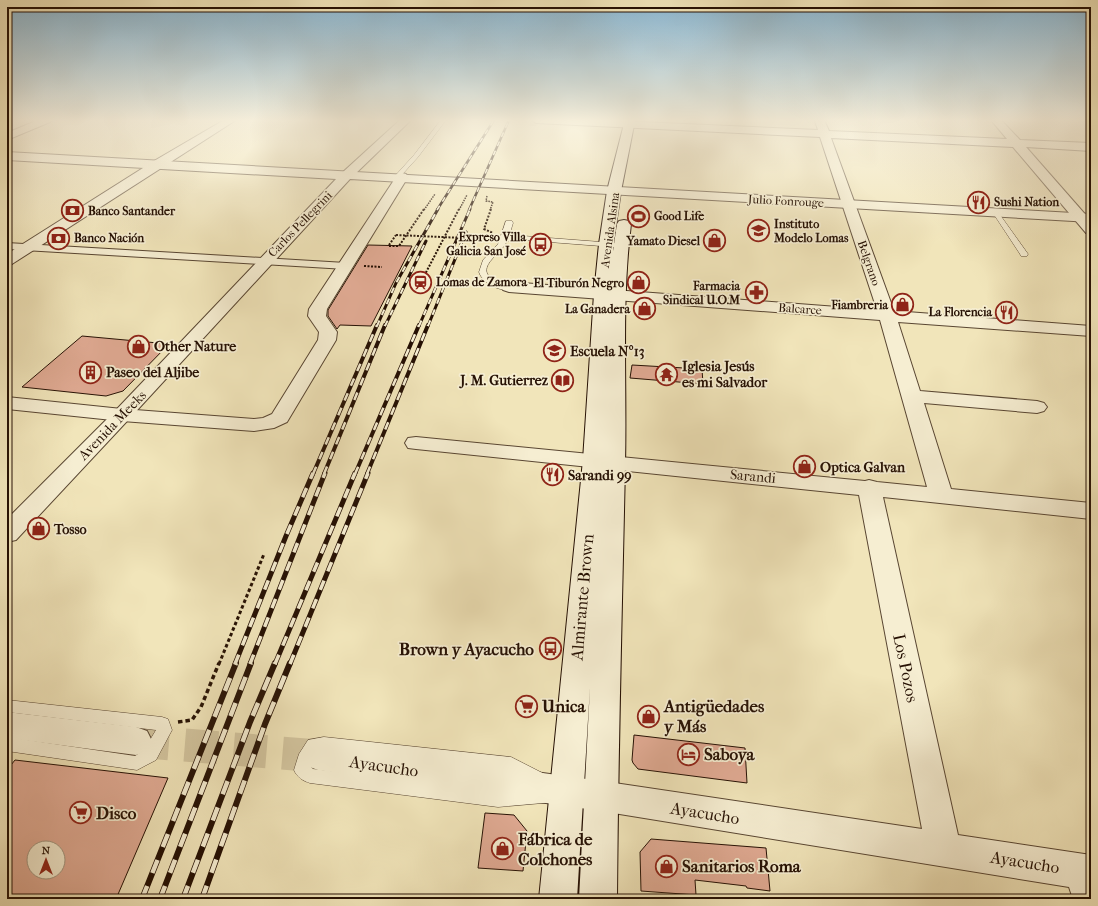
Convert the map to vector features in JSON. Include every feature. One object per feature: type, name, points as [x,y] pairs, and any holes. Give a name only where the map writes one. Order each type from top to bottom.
[{"type":"street","name":"Julio Fonrouge","points":[[126,162],[400,177],[1086,218]]},
{"type":"street","points":[[7,261],[161,162]]},
{"type":"street","name":"Carlos Pellegrini","points":[[264,262],[361,162]]},
{"type":"street","name":"Avenida Alsina","points":[[610,295],[606,244],[621,191],[626,162]]},
{"type":"street","name":"Belgrano","points":[[835,162],[887,315]]},
{"type":"street","points":[[1035,162],[1086,218],[1091,230]]},
{"type":"street","points":[[7,403],[122,415],[254,425],[267,424],[280,418],[327,340],[328,332],[316,314],[400,177]]},
{"type":"street","name":"Avenida Alsina","points":[[610,295],[621,245],[621,191],[630,177]]},
{"type":"street","points":[[7,246],[346,266]]},
{"type":"street","name":"Avenida Meeks","points":[[7,534],[122,415],[264,262]]},
{"type":"street","name":"Balcarce","points":[[509,287],[1091,331]]},
{"type":"street","name":"Almirante Brown","points":[[598,899],[601,796],[604,462],[610,295]]},
{"type":"street","points":[[887,315],[941,495]]},
{"type":"street","points":[[912,396],[1037,407]]},
{"type":"street","name":"Sarandi","points":[[416,442],[604,462],[869,487],[1091,511]]},
{"type":"street","name":"Almirante Brown","points":[[558,899],[566,793],[604,462]]},
{"type":"street","name":"Los Pozos","points":[[869,487],[943,849]]},
{"type":"street","points":[[7,725],[136,741]]},
{"type":"street","name":"Ayacucho","points":[[318,756],[566,793],[601,796],[943,849],[1088,880]]},
{"type":"lane","points":[[400,177],[411,162]]},
{"type":"lane","points":[[996,212],[1024,254]]},
{"type":"lane","points":[[509,223],[498,249],[488,259],[483,275],[486,280],[490,282],[509,287]]},
{"type":"lane","points":[[503,239],[523,238],[621,245]]},
{"type":"lane","points":[[7,706],[162,724],[164,730],[150,755],[137,763],[7,744]]},
{"type":"lane","points":[[324,744],[511,764],[566,793],[498,799],[310,776],[302,770],[310,750],[314,745],[324,744]]},
{"type":"path","points":[[445,180],[399,246],[389,246],[396,235],[445,237],[488,239]]},
{"type":"path","points":[[420,282],[445,237],[482,182]]},
{"type":"path","points":[[482,182],[486,201],[493,202],[484,229],[498,236],[498,249]]},
{"type":"path","points":[[162,724],[192,720],[201,707],[264,554]]},
{"type":"building","points":[[368,245],[412,246],[371,326],[340,325],[337,329],[328,316],[328,310]]},
{"type":"building","name":"Paseo del Aljibe","points":[[82,336],[169,344],[123,391],[106,396],[22,387]]},
{"type":"building","name":"Iglesia Jesús es mi Salvador","points":[[632,365],[702,369],[703,384],[630,378]]},
{"type":"building","name":"Saboya","points":[[634,735],[745,748],[747,783],[638,769],[632,760]]},
{"type":"building","name":"Disco","points":[[15,760],[168,778],[116,899],[7,899],[7,770]]},
{"type":"building","name":"Fábrica de Colchones","points":[[485,813],[514,815],[527,831],[523,871],[478,868]]},
{"type":"building","points":[[651,839],[766,848],[770,891],[747,888],[746,886],[695,880],[696,895],[641,891],[640,852]]},
{"type":"tunnel","points":[[136,741],[318,756]]},
{"type":"railway","points":[[437,210],[467,162]]},
{"type":"railway","points":[[469,210],[490,162]]},
{"type":"railway","points":[[377,326],[396,283],[438,209]]},
{"type":"railway","points":[[419,326],[470,209]]},
{"type":"railway","points":[[428,326],[466,232]]},
{"type":"railway","points":[[385,326],[426,241]]},
{"type":"railway","points":[[313,474],[377,325]]},
{"type":"railway","points":[[324,474],[385,325]]},
{"type":"railway","points":[[355,474],[419,325]]},
{"type":"railway","points":[[367,474],[428,325]]},
{"type":"railway","points":[[235,664],[313,473]]},
{"type":"railway","points":[[250,664],[325,473]]},
{"type":"railway","points":[[275,664],[355,473]]},
{"type":"railway","points":[[290,664],[368,473]]},
{"type":"railway","points":[[142,899],[236,663]]},
{"type":"railway","points":[[160,899],[251,663]]},
{"type":"railway","points":[[183,899],[250,722],[275,663]]},
{"type":"railway","points":[[202,899],[265,724],[290,663]]},
{"type":"place","name":"Sushi Nation","points":[[979,202]]},
{"type":"place","name":"Banco Santander","points":[[72,211]]},
{"type":"place","name":"Good Life","points":[[639,216]]},
{"type":"place","name":"Instituto Modelo Lomas","points":[[758,231]]},
{"type":"place","name":"Banco Nación","points":[[59,238]]},
{"type":"place","name":"Yamato Diesel","points":[[715,241]]},
{"type":"place","name":"Expreso Villa Galicia San José","points":[[541,244]]},
{"type":"place","name":"Lomas de Zamora","points":[[421,282]]},
{"type":"place","name":"El Tiburón Negro","points":[[639,283]]},
{"type":"place","name":"Farmacia Sindical U.O.M","points":[[756,293]]},
{"type":"place","name":"Fiambreria","points":[[903,305]]},
{"type":"place","name":"La Ganadera","points":[[645,309]]},
{"type":"place","name":"La Florencia","points":[[1007,312]]},
{"type":"place","name":"Other Nature","points":[[139,346]]},
{"type":"place","name":"Escuela Nº13","points":[[554,351]]},
{"type":"place","name":"Paseo del Aljibe","points":[[90,372]]},
{"type":"place","name":"Iglesia Jesús es mi Salvador","points":[[667,374]]},
{"type":"place","name":"J. M. Gutierrez","points":[[563,380]]},
{"type":"place","name":"Optica Galvan","points":[[804,467]]},
{"type":"place","name":"Sarandi 99","points":[[552,475]]},
{"type":"place","name":"Tosso","points":[[38,529]]},
{"type":"place","name":"Brown y Ayacucho","points":[[550,649]]},
{"type":"place","name":"Unica","points":[[527,706]]},
{"type":"place","name":"Antigüedades y Más","points":[[648,716]]},
{"type":"place","name":"Saboya","points":[[689,754]]},
{"type":"place","name":"Disco","points":[[80,813]]},
{"type":"place","name":"Fábrica de Colchones","points":[[503,849]]},
{"type":"place","name":"Sanitarios Roma","points":[[667,866]]}]
